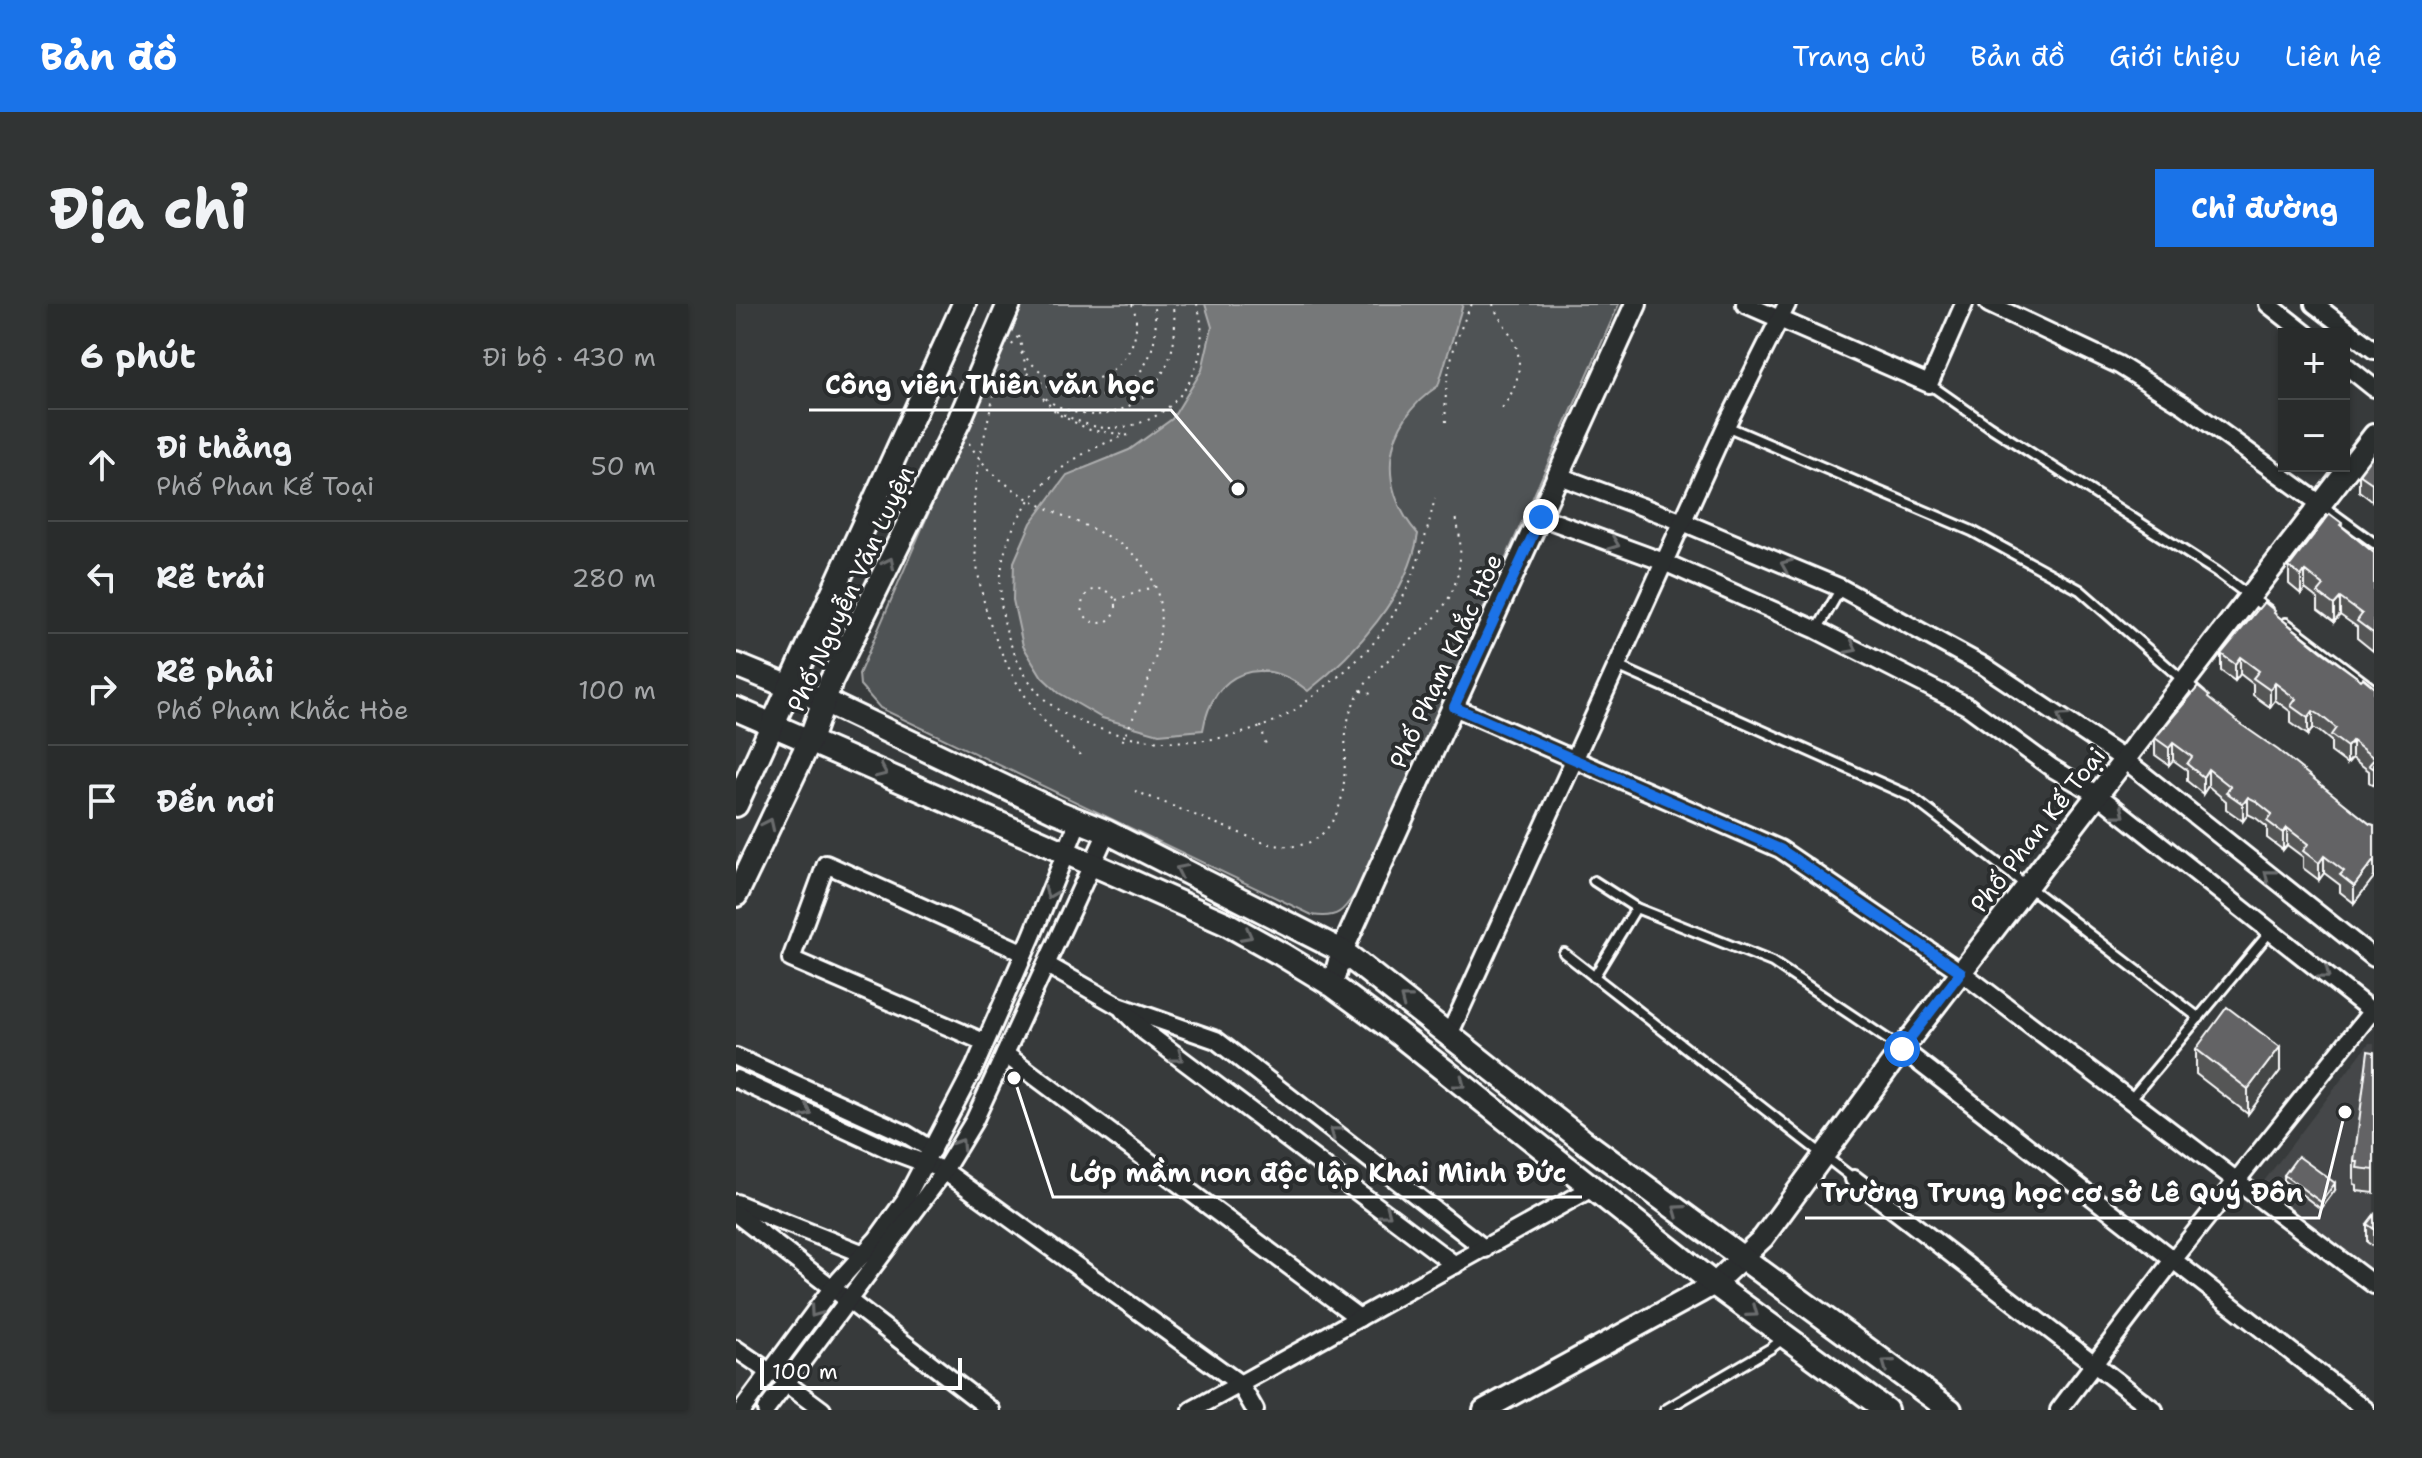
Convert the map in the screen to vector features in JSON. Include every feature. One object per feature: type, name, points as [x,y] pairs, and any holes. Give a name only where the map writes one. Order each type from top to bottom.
[{"type":"main road","name":"Phố Nguyễn Văn Luyện","points":[[736,805],[964,304]]},
{"type":"main road","name":"Phố Nguyễn Văn Luyện","points":[[736,895],[810,740],[831,681],[959,421],[1009,304]]},
{"type":"main road","points":[[736,665],[824,701],[1107,832],[1342,951],[1582,1140],[1950,1410]]},
{"type":"main road","points":[[736,709],[1227,924],[1332,985],[1396,1032],[1714,1284],[1886,1410]]},
{"type":"street","name":"Phố Phạm Khắc Hòe","points":[[1332,985],[1342,951],[1636,304]]},
{"type":"street","points":[[1745,304],[1784,312],[1929,384],[1964,304]]},
{"type":"street","points":[[1989,304],[2119,365],[2185,406],[2319,503]]},
{"type":"street","points":[[2268,304],[2298,328]]},
{"type":"street","points":[[2314,304],[2374,350]]},
{"type":"street","points":[[1449,1035],[1726,426],[1784,312]]},
{"type":"street","points":[[2350,369],[2374,388]]},
{"type":"street","name":"Phố Phan Kế Toại","points":[[1484,1410],[1714,1284],[1763,1238],[1902,1049],[2374,435]]},
{"type":"street","points":[[1559,476],[1683,522],[1841,588],[1984,666],[2125,760],[2374,958]]},
{"type":"street","points":[[1541,517],[1664,562],[1817,630],[1967,706],[2052,768],[2098,795],[2373,1012],[2173,1260],[2059,1410]]},
{"type":"street","points":[[1454,707],[1780,849],[1961,972],[2374,1285]]},
{"type":"street","points":[[742,1410],[833,1287],[864,1254],[905,1200],[929,1158],[957,1105],[1079,820]]},
{"type":"street","points":[[766,1410],[943,1170],[974,1121],[1107,832]]},
{"type":"street","points":[[984,1042],[791,959],[826,864],[1024,953]]},
{"type":"street","points":[[1047,965],[1119,1006],[1216,1040],[1485,1249]]},
{"type":"street","points":[[1119,1006],[1144,1031],[1455,1265]]},
{"type":"street","points":[[1902,1049],[2366,1410]]},
{"type":"street","points":[[1005,1054],[1359,1318]]},
{"type":"street","points":[[736,1057],[904,1133],[943,1170],[1240,1384],[1255,1410]]},
{"type":"street","points":[[736,1079],[929,1158]]},
{"type":"street","points":[[1854,1179],[2154,1410]]},
{"type":"street","points":[[1192,1410],[1592,1188]]},
{"type":"street","points":[[736,1203],[864,1254]]},
{"type":"street","points":[[736,1214],[991,1410]]},
{"type":"street","points":[[736,1349],[771,1373]]},
{"type":"street","points":[[787,1384],[822,1410]]},
{"type":"lane","points":[[1929,384],[2251,596],[2374,690]]},
{"type":"lane","points":[[1726,426],[1972,531],[2080,590],[2208,702]]},
{"type":"lane","points":[[2319,503],[2374,543]]},
{"type":"lane","points":[[1817,630],[1841,588]]},
{"type":"lane","points":[[1617,666],[1910,796],[2199,1018]]},
{"type":"lane","points":[[1594,881],[1636,908],[1772,962],[1902,1049]]},
{"type":"lane","points":[[1594,977],[1636,908]]},
{"type":"lane","points":[[2130,1100],[2271,931]]},
{"type":"lane","points":[[1564,953],[1854,1179]]},
{"type":"lane","points":[[1665,1410],[1771,1348],[1786,1336]]},
{"type":"path","points":[[1021,353],[1039,371],[1061,382],[1085,383],[1108,375],[1125,358],[1135,336],[1132,304]]},
{"type":"path","points":[[1027,373],[1068,395],[1090,398],[1112,393],[1132,381],[1146,364],[1155,343],[1157,321],[1153,304]]},
{"type":"path","points":[[1039,394],[1060,407],[1084,413],[1109,412],[1132,404],[1152,389],[1167,369],[1175,345],[1176,320],[1172,304]]},
{"type":"path","points":[[1056,411],[1081,423],[1108,428],[1135,425],[1159,414],[1180,397],[1195,374],[1202,348],[1202,320],[1197,304]]},
{"type":"path","points":[[1446,422],[1450,361],[1455,340],[1472,304]]},
{"type":"path","points":[[1493,304],[1513,339],[1518,356],[1516,387],[1499,412]]},
{"type":"path","points":[[1007,353],[1019,335],[1027,373],[1039,394],[1056,411],[1090,430],[1128,435],[1098,445],[1068,463],[1039,488],[1015,522],[1002,563],[1002,615],[1015,657],[1026,676],[1049,703],[1084,724],[1124,737],[1165,742],[1203,740],[1261,726],[1301,706],[1340,675],[1374,642],[1415,576],[1435,498]]},
{"type":"path","points":[[998,375],[976,484],[975,542],[982,591],[989,619],[1011,674],[1048,728],[1084,758]]},
{"type":"path","points":[[959,421],[980,460],[1005,483],[1029,500],[1124,547],[1137,558],[1155,586],[1160,637],[1156,658],[1140,706],[1121,744]]},
{"type":"path","points":[[1135,791],[1283,848],[1302,846],[1321,835],[1337,817],[1345,792],[1343,742],[1346,720],[1361,690],[1369,677],[1428,626],[1448,603],[1458,579],[1460,552],[1458,523],[1454,516]]},
{"type":"path","points":[[1115,601],[1155,586]]},
{"type":"path","points":[[1092,590],[1103,590],[1115,601],[1115,612],[1108,621],[1097,623],[1083,614],[1082,603],[1092,590]]},
{"type":"path","points":[[1361,690],[1371,694]]},
{"type":"path","points":[[1409,710],[1445,726]]},
{"type":"path","points":[[1261,726],[1266,745]]},
{"type":"shaded area","points":[[1019,304],[1619,304],[1360,886],[1336,914],[1312,915],[880,708],[860,685],[859,674]]},
{"type":"shaded area","points":[[1205,304],[1463,304],[1438,386],[1420,400],[1406,417],[1392,455],[1391,475],[1395,496],[1418,534],[1404,579],[1392,600],[1361,641],[1308,691],[1291,679],[1274,673],[1257,671],[1242,674],[1228,682],[1217,694],[1208,710],[1203,730],[1159,734],[1102,718],[1059,693],[1042,677],[1023,646],[1013,600],[1014,562],[1031,523],[1067,475],[1129,450],[1172,419],[1202,370],[1212,327]]},
{"type":"shaded area","points":[[2369,1043],[2374,1043],[2374,1273],[2265,1188],[2264,1181]]},
{"type":"building","points":[[2374,454],[2374,481],[2372,483],[2359,474]]},
{"type":"building","points":[[2330,514],[2374,553],[2373,633],[2357,621],[2362,614],[2340,598],[2334,605],[2318,593],[2324,586],[2305,571],[2301,576],[2289,567]]},
{"type":"building","points":[[2264,602],[2321,651],[2374,687],[2374,758],[2352,741],[2347,747],[2331,735],[2336,728],[2320,715],[2313,711],[2308,718],[2291,706],[2296,699],[2275,683],[2270,690],[2253,678],[2259,671],[2240,657],[2235,664],[2221,654]]},
{"type":"building","points":[[2198,687],[2239,723],[2374,825],[2374,860],[2354,886],[2340,875],[2344,871],[2324,856],[2319,863],[2303,851],[2308,844],[2287,828],[2283,833],[2267,821],[2272,814],[2256,801],[2248,797],[2243,804],[2226,792],[2231,787],[2208,769],[2203,777],[2187,764],[2192,757],[2173,743],[2169,748],[2155,738]]},
{"type":"building","points":[[2227,1007],[2280,1047],[2248,1089],[2196,1049]]},
{"type":"building","points":[[2368,1051],[2374,1052],[2374,1170],[2357,1168],[2358,1162],[2354,1162]]},
{"type":"building","points":[[2298,1156],[2335,1183],[2321,1202],[2284,1175]]},
{"type":"building","points":[[2374,1215],[2374,1229],[2367,1224]]},
{"type":"place","name":"Công viên Thiên văn học","points":[[1238,489]]},
{"type":"place","name":"Lớp mầm non độc lập Khai Minh Đức","points":[[1014,1078]]},
{"type":"place","name":"Trường Trung học cơ sở Lê Quý Đôn","points":[[2345,1112]]},
{"type":"route","points":[[1541,517],[1454,707],[1780,849],[1961,972],[1902,1049]]}]
